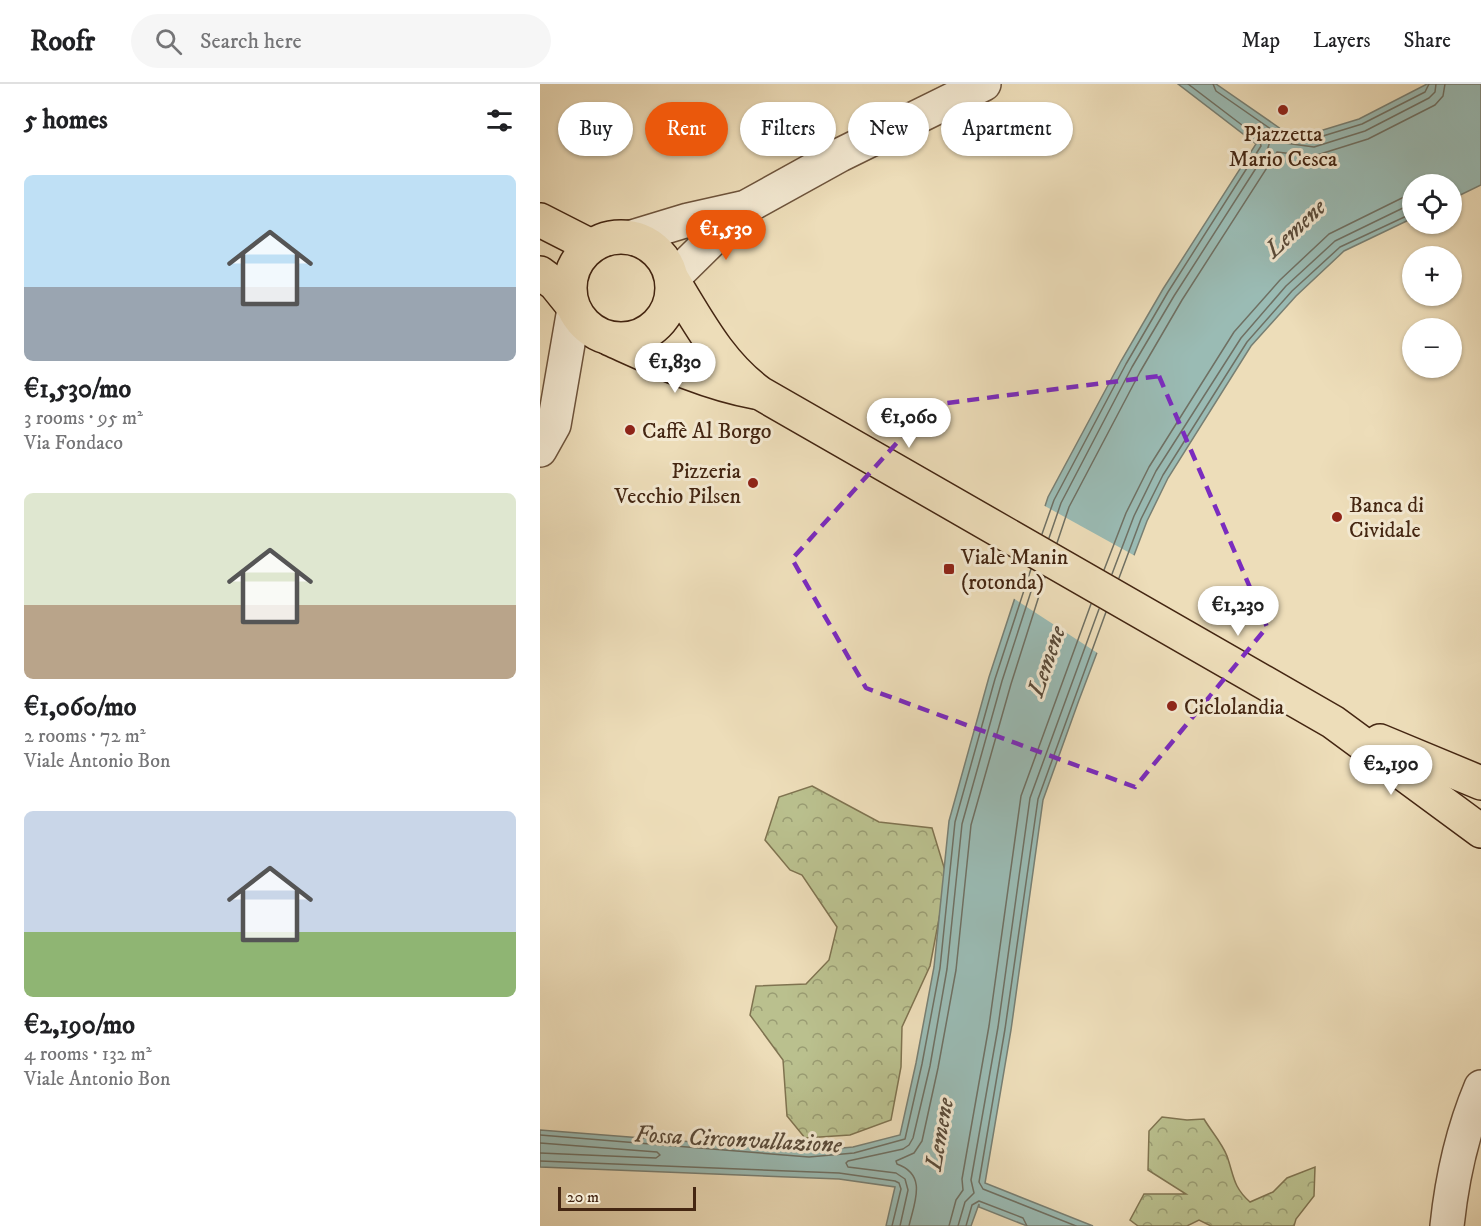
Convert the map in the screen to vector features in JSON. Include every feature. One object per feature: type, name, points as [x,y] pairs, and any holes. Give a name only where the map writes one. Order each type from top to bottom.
[{"type":"main road","points":[[540,220],[591,246]]},
{"type":"main road","points":[[573,307],[569,289],[572,272],[580,257],[591,246],[618,237],[632,237],[646,243],[658,252],[667,265],[672,279],[720,355],[740,378],[760,393],[1333,722],[1481,831]]},
{"type":"main road","points":[[540,273],[555,284],[588,328],[597,334],[675,367],[733,388],[760,393]]},
{"type":"main road","points":[[608,338],[625,340],[634,338],[657,327],[667,313],[672,296],[672,279]]},
{"type":"main road","points":[[1333,722],[1481,783]]},
{"type":"street","points":[[672,279],[746,207],[840,155],[984,84]]},
{"type":"street","points":[[632,237],[688,220],[746,207]]},
{"type":"street","points":[[540,450],[554,426],[573,307]]},
{"type":"street","points":[[1447,1226],[1455,1165],[1471,1110],[1481,1087]]},
{"type":"highlighted area","points":[[1159,376],[1267,627],[1135,787],[866,688],[792,559],[931,405]]},
{"type":"green space","points":[[812,786],[879,822],[932,828],[947,877],[930,966],[902,1027],[901,1067],[891,1120],[850,1135],[805,1138],[787,1116],[783,1060],[750,1015],[756,986],[806,984],[829,960],[837,927],[802,875],[790,870],[765,840],[779,797]]},
{"type":"green space","points":[[1162,1117],[1187,1120],[1204,1119],[1225,1151],[1237,1186],[1250,1202],[1273,1192],[1287,1178],[1315,1167],[1314,1196],[1296,1219],[1294,1226],[1211,1226],[1199,1220],[1187,1226],[1138,1226],[1130,1220],[1144,1194],[1186,1194],[1148,1170],[1149,1131]]},
{"type":"water","name":"Lemene","points":[[1178,84],[1216,84],[1281,129],[1310,134],[1359,119],[1427,84],[1481,84],[1481,185],[1462,194],[1462,174],[1402,174],[1402,223],[1344,251],[1296,296],[1251,346],[1168,478],[1147,521],[1043,800],[1011,1030],[985,1183],[1093,1226],[1027,1226],[979,1207],[979,1204],[971,1226],[886,1226],[895,1187],[839,1179],[540,1167],[540,1130],[810,1151],[853,1147],[900,1135],[934,967],[949,821],[989,677],[1048,497],[1121,361],[1163,289],[1256,144]]},
{"type":"pier","points":[[1043,505],[1137,557],[1099,654],[1013,598]]},
{"type":"place","name":"Piazzetta Mario Cesca","points":[[1283,110]]},
{"type":"place","name":"Caffè Al Borgo","points":[[630,430]]},
{"type":"place","name":"Pizzeria Vecchio Pilsen","points":[[753,483]]},
{"type":"place","name":"Banca di Cividale","points":[[1337,517]]},
{"type":"place","name":"Viale Manin (rotonda)","points":[[949,569]]},
{"type":"place","name":"Ciclolandia","points":[[1172,706]]},
{"type":"water label","name":"Fossa Circonvallazione","points":[[738,1139]]}]
